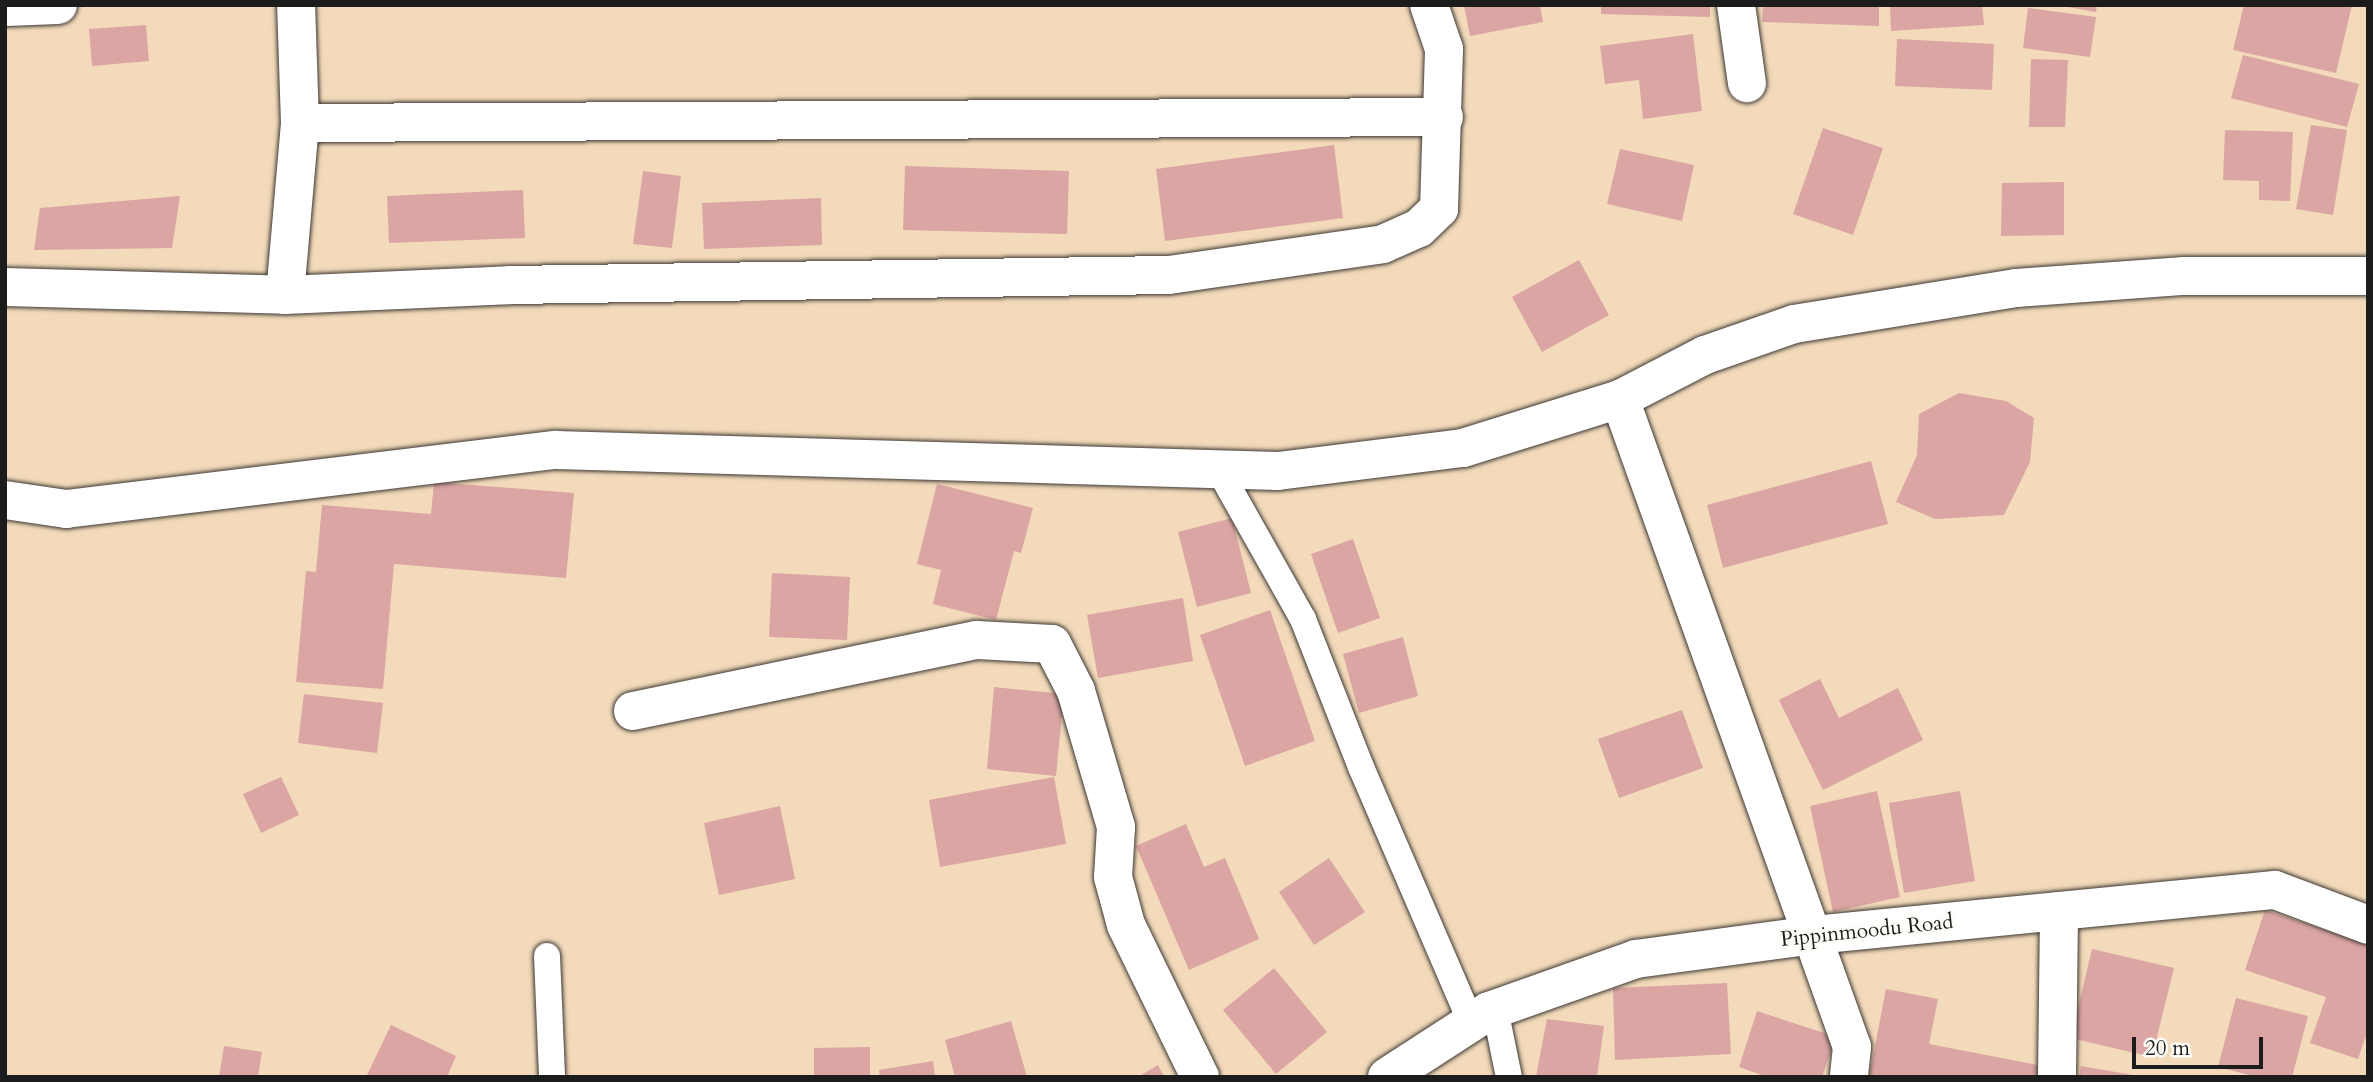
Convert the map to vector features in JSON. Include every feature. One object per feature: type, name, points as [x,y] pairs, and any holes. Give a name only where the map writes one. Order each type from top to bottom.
[{"type":"street","points":[[5,7],[58,5]]},
{"type":"street","points":[[285,295],[300,123],[296,5]]},
{"type":"street","points":[[5,287],[285,295],[510,285],[1169,275],[1383,244],[1419,228],[1439,209],[1444,117],[1444,49],[1429,5]]},
{"type":"street","points":[[1736,5],[1747,83]]},
{"type":"street","points":[[300,123],[1444,117]]},
{"type":"street","points":[[5,500],[66,509],[556,450],[1278,471],[1463,448],[1620,399],[1705,355],[1794,324],[2016,288],[2185,276],[2368,276]]},
{"type":"street","points":[[1620,399],[1852,1047],[1849,1077]]},
{"type":"street","points":[[633,711],[977,640],[1052,644],[1076,691],[1116,827],[1114,877],[1126,925],[1200,1077]]},
{"type":"street","name":"Pippinmoodu Road","points":[[1387,1077],[1483,1016],[1636,959],[1814,935],[2275,890],[2368,925]]},
{"type":"street","points":[[2057,1077],[2059,911]]},
{"type":"lane","points":[[1219,470],[1303,619],[1360,767],[1483,1016],[1509,1077]]},
{"type":"lane","points":[[547,956],[552,1077]]},
{"type":"building","points":[[1464,5],[1540,5],[1543,22],[1470,36]]},
{"type":"building","points":[[1601,5],[1710,5],[1710,17],[1601,14]]},
{"type":"building","points":[[1763,5],[1879,5],[1879,26],[1762,22]]},
{"type":"building","points":[[1890,5],[1982,5],[1984,25],[1891,31]]},
{"type":"building","points":[[2057,5],[2097,5],[2096,12]]},
{"type":"building","points":[[2244,5],[2352,5],[2336,73],[2233,50]]},
{"type":"building","points":[[2028,8],[2096,17],[2090,57],[2023,48]]},
{"type":"building","points":[[146,25],[149,61],[92,66],[89,29]]},
{"type":"building","points":[[1693,34],[1702,111],[1643,119],[1639,80],[1605,84],[1600,46]]},
{"type":"building","points":[[1897,39],[1994,44],[1992,90],[1895,86]]},
{"type":"building","points":[[2243,55],[2359,84],[2347,127],[2231,98]]},
{"type":"building","points":[[2031,59],[2068,60],[2065,127],[2029,127]]},
{"type":"building","points":[[2311,125],[2347,130],[2333,215],[2296,209]]},
{"type":"building","points":[[1823,128],[1883,148],[1853,235],[1793,214]]},
{"type":"building","points":[[2225,130],[2293,132],[2290,201],[2259,200],[2259,181],[2223,180]]},
{"type":"building","points":[[1334,145],[1343,218],[1165,241],[1156,169]]},
{"type":"building","points":[[1620,149],[1694,165],[1682,221],[1607,204]]},
{"type":"building","points":[[905,166],[1069,171],[1067,234],[903,230]]},
{"type":"building","points":[[643,171],[681,176],[672,248],[633,244]]},
{"type":"building","points":[[2064,182],[2064,235],[2001,236],[2002,183]]},
{"type":"building","points":[[523,190],[525,238],[389,243],[387,196]]},
{"type":"building","points":[[180,196],[172,248],[34,250],[40,208]]},
{"type":"building","points":[[821,198],[822,245],[704,249],[702,203]]},
{"type":"building","points":[[1579,260],[1609,315],[1542,352],[1512,297]]},
{"type":"building","points":[[1959,393],[2006,401],[2034,418],[2030,462],[2004,515],[1935,519],[1896,502],[1917,455],[1919,414]]},
{"type":"building","points":[[1871,461],[1888,524],[1723,568],[1707,505]]},
{"type":"building","points":[[434,482],[574,493],[566,578],[394,564],[383,689],[296,682],[306,571],[316,572],[322,505],[431,514]]},
{"type":"building","points":[[937,484],[1033,508],[1021,553],[1014,551],[996,620],[933,604],[941,570],[917,564]]},
{"type":"building","points":[[1232,518],[1251,593],[1197,607],[1178,532]]},
{"type":"building","points":[[1353,539],[1380,618],[1338,633],[1311,554]]},
{"type":"building","points":[[772,573],[850,577],[847,640],[769,637]]},
{"type":"building","points":[[1183,598],[1193,661],[1098,678],[1087,615]]},
{"type":"building","points":[[1270,610],[1315,741],[1245,766],[1200,635]]},
{"type":"building","points":[[1403,637],[1418,696],[1359,713],[1343,654]]},
{"type":"building","points":[[1820,679],[1839,718],[1898,688],[1923,740],[1823,790],[1779,700]]},
{"type":"building","points":[[994,687],[1064,694],[1056,776],[987,769]]},
{"type":"building","points":[[304,694],[383,703],[377,753],[298,743]]},
{"type":"building","points":[[1682,710],[1703,768],[1619,798],[1598,739]]},
{"type":"building","points":[[281,777],[299,815],[261,833],[243,794]]},
{"type":"building","points":[[1054,777],[1066,844],[940,867],[929,800]]},
{"type":"building","points":[[1877,791],[1900,897],[1833,912],[1810,806]]},
{"type":"building","points":[[1960,791],[1975,881],[1904,893],[1889,803]]},
{"type":"building","points":[[780,806],[795,879],[719,895],[704,823]]},
{"type":"building","points":[[1186,824],[1204,867],[1225,858],[1259,939],[1189,970],[1136,846]]},
{"type":"building","points":[[1329,858],[1365,912],[1314,945],[1279,892]]},
{"type":"building","points":[[2265,910],[2368,944],[2368,1030],[2358,1059],[2310,1043],[2326,997],[2245,970]]},
{"type":"building","points":[[2092,949],[2174,968],[2152,1057],[2071,1038]]},
{"type":"building","points":[[1274,968],[1327,1032],[1276,1074],[1223,1010]]},
{"type":"building","points":[[1727,983],[1731,1054],[1615,1060],[1613,988]]},
{"type":"building","points":[[1886,989],[1938,999],[1929,1044],[2048,1067],[2046,1077],[1869,1077]]},
{"type":"building","points":[[2236,998],[2308,1016],[2292,1077],[2257,1077],[2218,1067]]},
{"type":"building","points":[[1757,1011],[1836,1037],[1822,1077],[1767,1077],[1739,1067]]},
{"type":"building","points":[[1547,1019],[1604,1026],[1597,1077],[1536,1077]]},
{"type":"building","points":[[1011,1021],[1027,1077],[955,1077],[945,1040]]},
{"type":"building","points":[[391,1025],[456,1056],[447,1077],[366,1077]]},
{"type":"building","points":[[224,1046],[262,1052],[258,1077],[219,1077]]},
{"type":"building","points":[[870,1047],[870,1077],[814,1077],[814,1048]]},
{"type":"building","points":[[933,1061],[935,1077],[880,1077],[879,1070]]},
{"type":"building","points":[[1158,1065],[1164,1077],[1138,1077]]},
{"type":"building","points":[[2081,1066],[2133,1075],[2133,1077],[2079,1077]]}]
